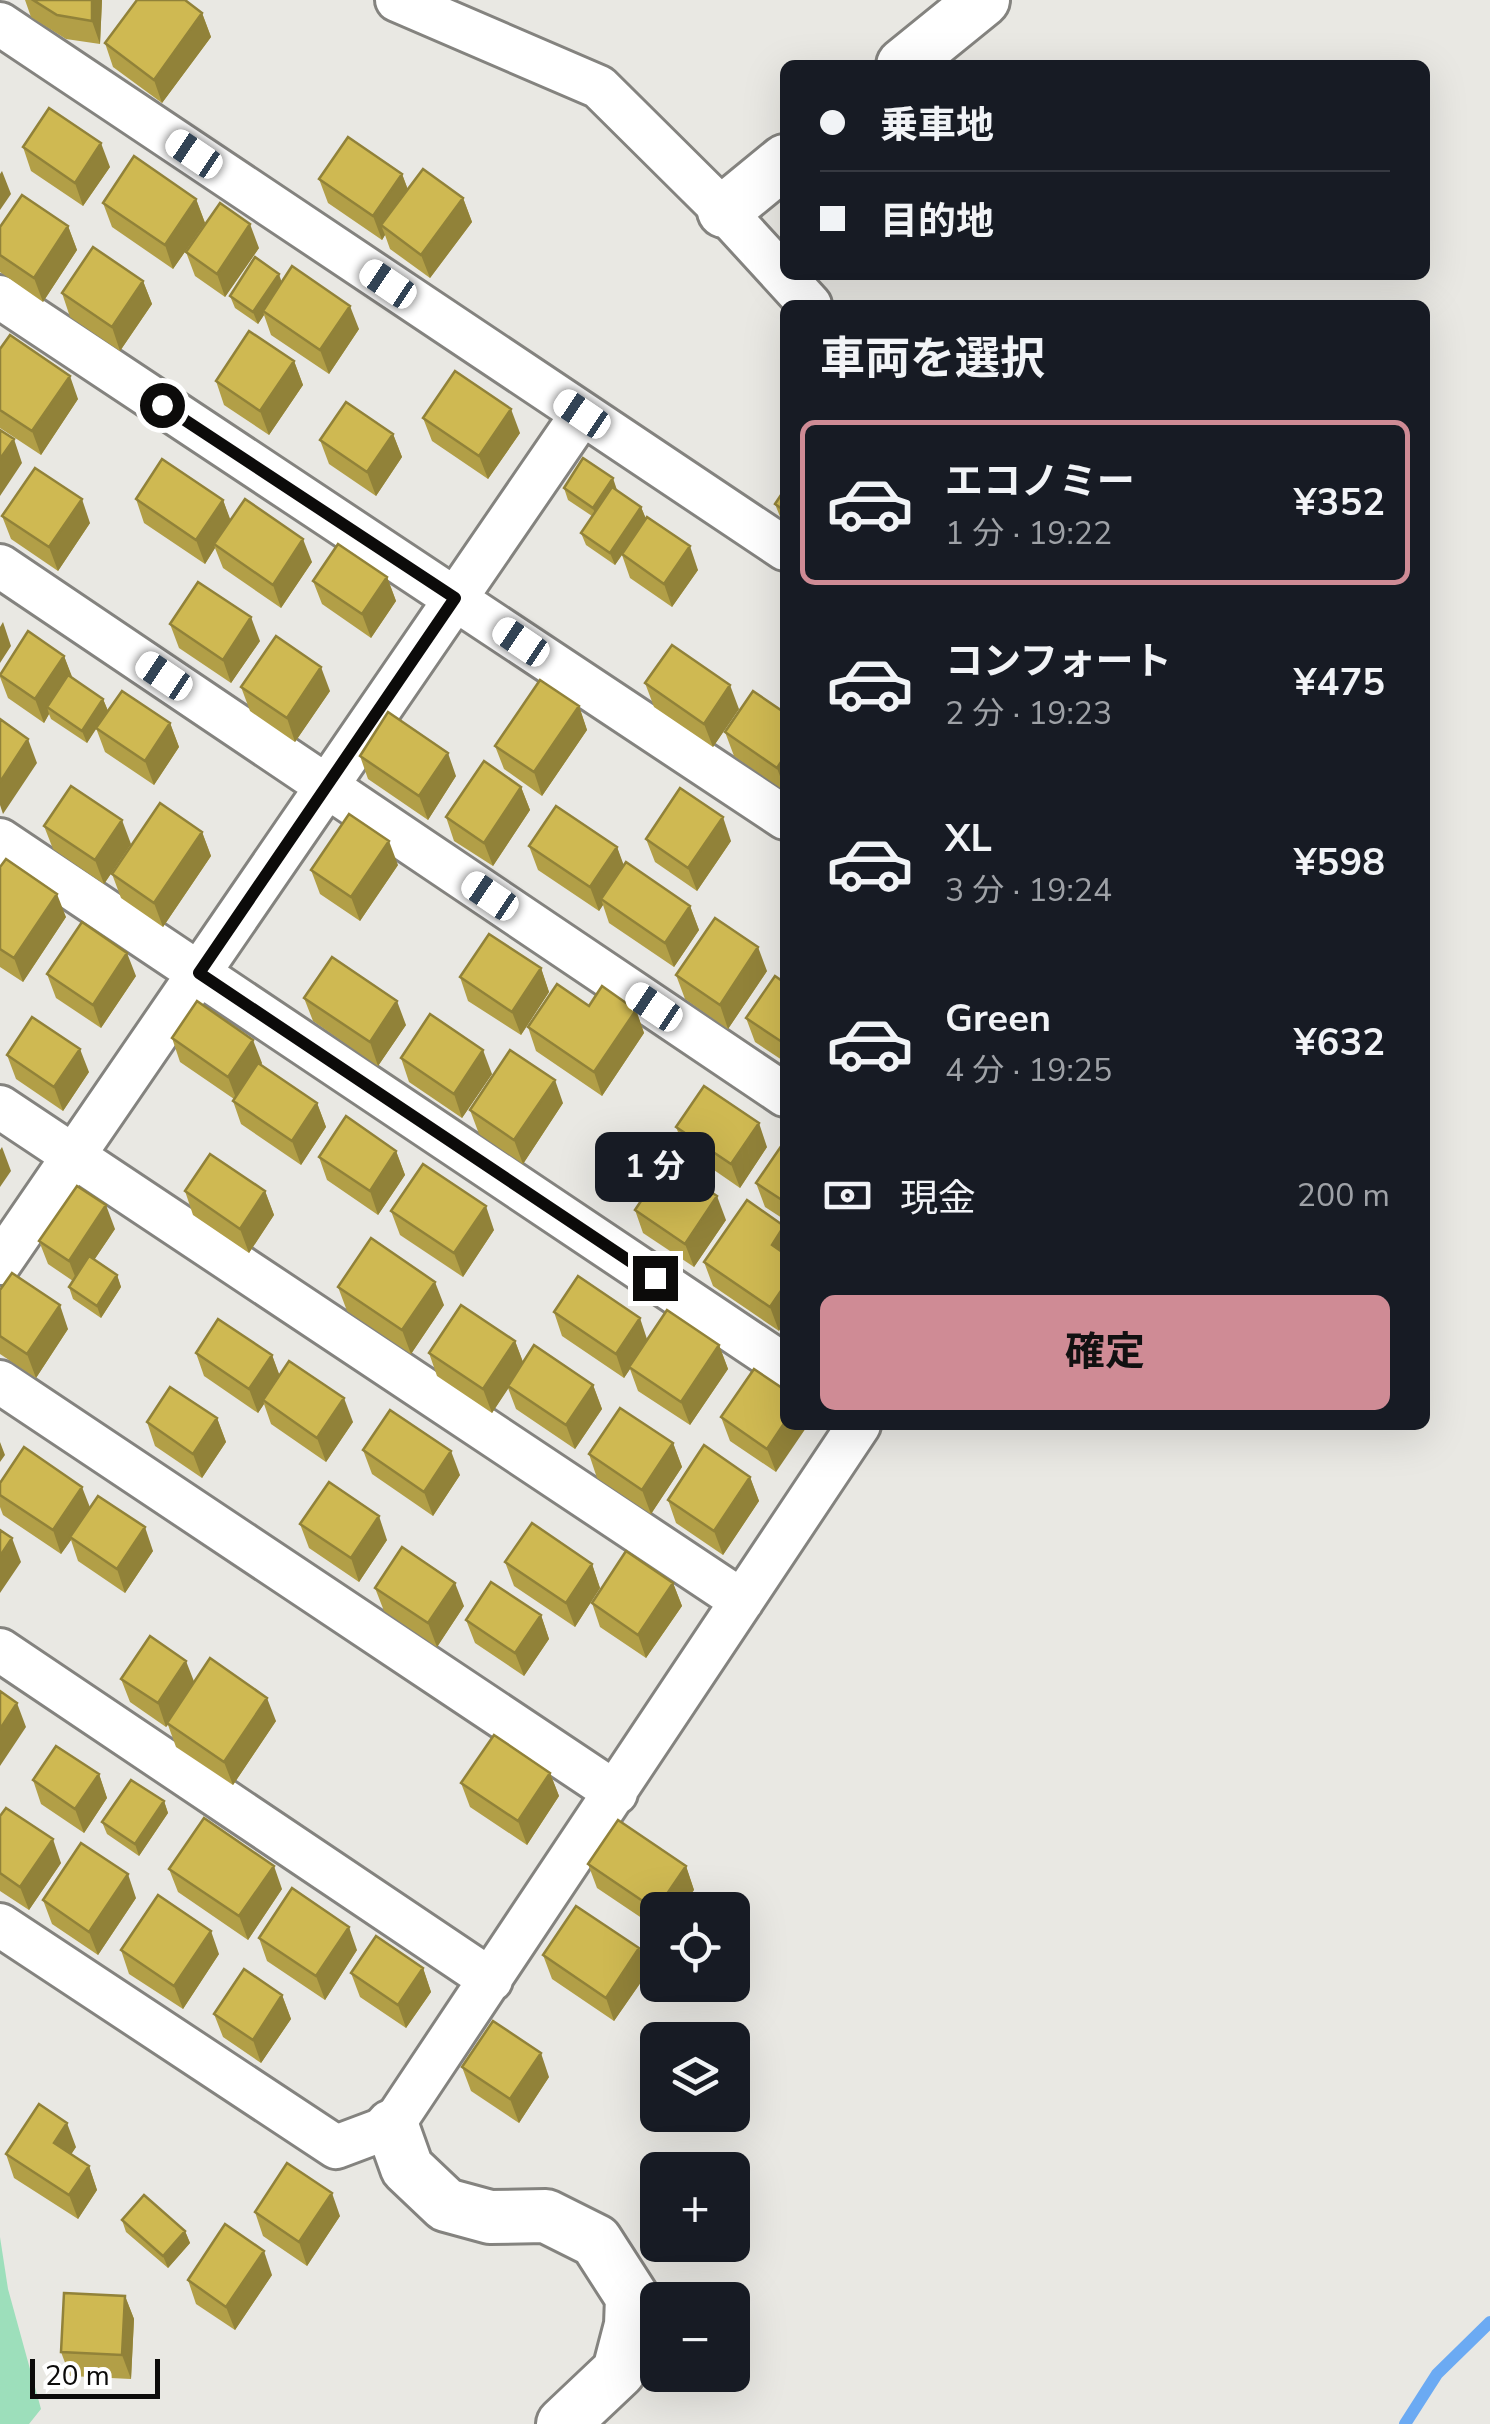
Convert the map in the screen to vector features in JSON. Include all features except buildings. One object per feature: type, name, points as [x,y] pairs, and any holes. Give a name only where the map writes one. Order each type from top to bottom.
[{"type":"street","points":[[397,0],[599,87],[780,272]]},
{"type":"street","points":[[909,60],[983,0]]},
{"type":"street","points":[[0,24],[780,546]]},
{"type":"street","points":[[724,211],[780,165]]},
{"type":"street","points":[[787,280],[805,300]]},
{"type":"street","points":[[0,297],[780,815]]},
{"type":"street","points":[[0,1263],[582,414]]},
{"type":"street","points":[[0,566],[780,1092]]},
{"type":"street","points":[[0,840],[780,1363]]},
{"type":"street","points":[[0,1107],[742,1602]]},
{"type":"street","points":[[0,1382],[616,1793]]},
{"type":"street","points":[[0,1925],[336,2148],[392,2126],[856,1430]]},
{"type":"street","points":[[0,1650],[491,1980]]},
{"type":"street","points":[[392,2126],[407,2168],[446,2205],[490,2216],[546,2216],[596,2241],[632,2297],[631,2326],[619,2371],[563,2424]]},
{"type":"green space","points":[[0,2237],[8,2289],[41,2409],[29,2424],[0,2424]]},
{"type":"waterway","points":[[1405,2424],[1437,2374],[1490,2322]]},
{"type":"route","points":[[162,405],[455,598],[199,973],[655,1278]]}]
